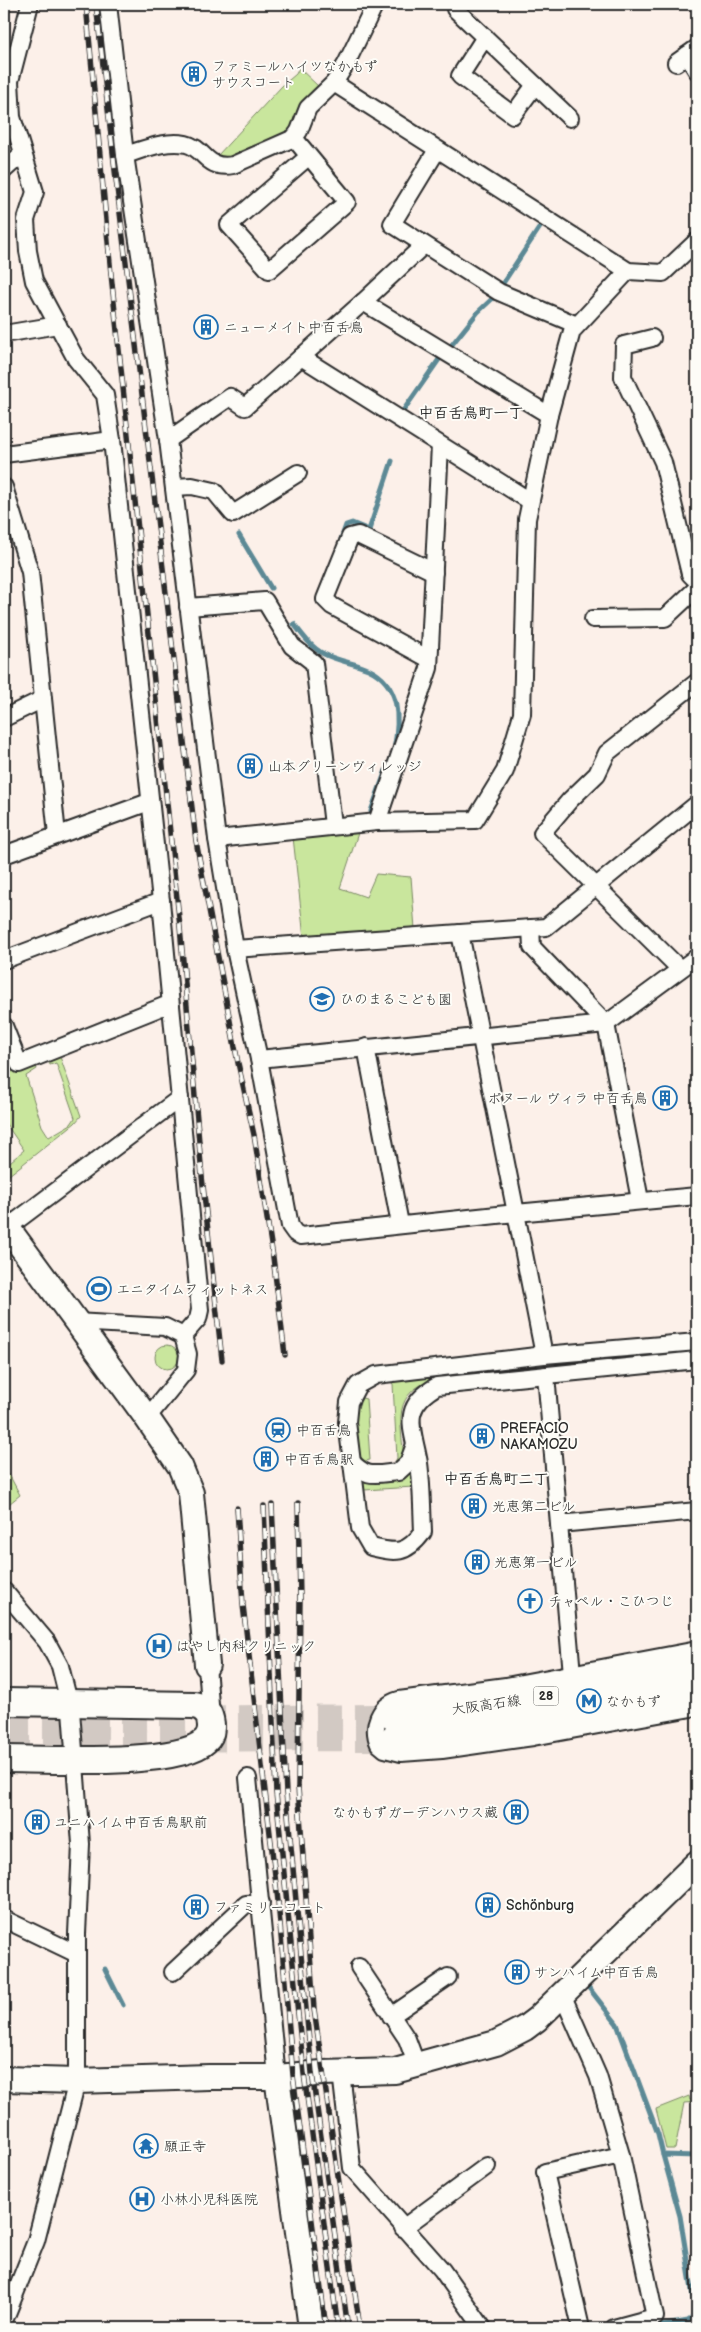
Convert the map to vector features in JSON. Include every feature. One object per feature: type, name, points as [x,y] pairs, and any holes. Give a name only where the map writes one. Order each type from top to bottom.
[{"type":"main road","name":"大阪高石線","points":[[697,1669],[543,1697],[394,1728],[501,1725],[697,1691]]},
{"type":"main road","points":[[4,1702],[174,1704],[201,1707],[208,1712],[211,1726],[210,1735],[202,1744],[170,1754],[148,1758],[4,1759]]},
{"type":"street","points":[[30,4],[10,81],[12,117],[35,192],[26,220],[28,251],[34,281],[76,359],[105,394],[112,440],[200,1310],[198,1319],[183,1336]]},
{"type":"street","points":[[108,4],[125,155],[168,440],[217,840],[234,949],[259,1058],[290,1226],[295,1233],[302,1236],[516,1212],[697,1196]]},
{"type":"street","points":[[125,155],[169,142],[188,144],[212,163],[224,167],[233,165],[294,138],[299,131],[308,108],[334,83],[346,64],[375,4]]},
{"type":"street","points":[[459,4],[455,9],[570,118]]},
{"type":"street","points":[[485,37],[460,76],[513,115],[535,85]]},
{"type":"street","points":[[687,55],[697,71]]},
{"type":"street","points":[[334,83],[628,271],[664,273],[697,241]]},
{"type":"street","points":[[294,138],[347,202],[269,270],[229,225],[308,157]]},
{"type":"street","points":[[437,150],[392,224],[498,292],[577,325]]},
{"type":"street","points":[[4,170],[22,154]]},
{"type":"street","points":[[168,440],[230,397],[245,407],[424,245]]},
{"type":"street","points":[[217,840],[377,822],[475,820],[504,771],[522,714],[527,519],[550,415],[572,331],[628,271]]},
{"type":"street","points":[[363,302],[550,415]]},
{"type":"street","points":[[4,334],[58,325]]},
{"type":"street","points":[[652,338],[624,345],[623,377],[662,462],[690,574],[697,582]]},
{"type":"street","points":[[302,357],[530,500]]},
{"type":"street","points":[[4,454],[112,440]]},
{"type":"street","points":[[377,822],[429,668],[440,445]]},
{"type":"street","points":[[174,487],[192,486],[214,490],[233,514],[298,473]]},
{"type":"street","points":[[4,487],[30,572],[57,835]]},
{"type":"street","points":[[429,659],[332,606],[325,599],[350,537],[358,535],[434,572]]},
{"type":"street","points":[[593,620],[665,618],[697,588]]},
{"type":"street","points":[[188,607],[265,601],[292,646],[314,663],[332,826]]},
{"type":"street","points":[[680,969],[542,833],[570,800],[597,774],[607,753],[697,682]]},
{"type":"street","points":[[4,718],[43,699]]},
{"type":"street","points":[[4,855],[149,802]]},
{"type":"street","points":[[234,949],[546,926],[697,804]]},
{"type":"street","points":[[4,960],[160,901]]},
{"type":"street","points":[[531,928],[532,947],[606,1024],[640,1200]]},
{"type":"street","points":[[460,933],[544,1355]]},
{"type":"street","points":[[259,1058],[606,1024],[697,957]]},
{"type":"street","points":[[4,1026],[19,1064],[169,1004]]},
{"type":"street","points":[[366,1048],[400,1224]]},
{"type":"street","points":[[180,1098],[5,1225],[147,1418],[180,1466],[191,1493],[211,1726]]},
{"type":"street","points":[[75,1322],[165,1327],[183,1336],[188,1354],[186,1370],[147,1418]]},
{"type":"street","points":[[697,1342],[544,1355],[376,1375],[358,1385],[349,1402],[347,1422],[360,1528],[371,1548],[394,1553],[415,1544],[423,1532],[418,1462],[410,1421],[414,1406],[423,1394],[437,1386],[697,1360]]},
{"type":"street","points":[[546,1375],[572,1674]]},
{"type":"street","points":[[351,1461],[361,1472],[371,1474],[398,1472],[408,1463],[414,1447]]},
{"type":"street","points":[[559,1524],[697,1511]]},
{"type":"street","points":[[4,1591],[48,1642],[60,1666],[69,1702],[76,1760],[81,1844],[77,1954],[77,2081],[36,2241],[4,2321]]},
{"type":"street","points":[[697,1650],[474,1692],[395,1701],[384,1709],[378,1719],[376,1730],[378,1742],[386,1749],[396,1752],[442,1750],[532,1737],[697,1707]]},
{"type":"street","points":[[174,1704],[187,1701],[198,1693],[204,1684],[207,1665]]},
{"type":"street","points":[[248,1778],[277,2078],[311,2328]]},
{"type":"street","points":[[4,2079],[77,2081],[210,2076],[277,2078],[341,2072],[395,2070],[417,2066],[496,2043],[520,2031],[537,2019],[697,1863]]},
{"type":"street","points":[[173,1972],[246,1904],[261,1903]]},
{"type":"street","points":[[4,1919],[77,1954]]},
{"type":"street","points":[[359,1967],[407,2039],[417,2066]]},
{"type":"street","points":[[391,2016],[448,1977]]},
{"type":"street","points":[[562,1994],[598,2076],[621,2155],[655,2317],[614,2328]]},
{"type":"street","points":[[341,2072],[352,2168],[442,2270],[483,2328]]},
{"type":"street","points":[[581,2328],[545,2172],[621,2155]]},
{"type":"street","points":[[404,2228],[487,2166]]},
{"type":"green space","points":[[299,68],[319,87],[301,104],[290,130],[246,153],[236,156],[217,156],[282,86],[296,74]]},
{"type":"green space","points":[[359,830],[340,888],[366,897],[376,874],[411,877],[415,929],[304,938],[293,837]]},
{"type":"green space","points":[[59,1054],[81,1116],[75,1123],[4,1179],[4,1167],[24,1150],[4,1121],[4,1078],[16,1069],[35,1063],[37,1069],[26,1076],[42,1126],[49,1137],[71,1124],[75,1118],[56,1063],[50,1065],[47,1059]]},
{"type":"green space","points":[[167,1345],[175,1349],[179,1357],[175,1365],[167,1369],[159,1365],[155,1357],[159,1349]]},
{"type":"green space","points":[[464,1370],[464,1374],[443,1377],[424,1384],[408,1396],[403,1405],[401,1416],[404,1459],[400,1465],[390,1466],[394,1464],[397,1458],[393,1384],[388,1380]]},
{"type":"green space","points":[[362,1398],[366,1399],[370,1460],[361,1462],[357,1458],[356,1412]]},
{"type":"green space","points":[[4,1465],[20,1495],[4,1508]]},
{"type":"green space","points":[[413,1467],[414,1487],[364,1490],[363,1479]]},
{"type":"green space","points":[[689,2096],[690,2100],[697,2098],[697,2102],[684,2103],[675,2149],[666,2149],[656,2109]]},
{"type":"waterway","points":[[503,283],[542,224]]},
{"type":"waterway","points":[[450,347],[478,312],[493,298]]},
{"type":"waterway","points":[[403,411],[440,358]]},
{"type":"waterway","points":[[341,539],[346,525],[352,523],[369,530],[392,461]]},
{"type":"waterway","points":[[239,535],[271,588]]},
{"type":"waterway","points":[[294,624],[319,651],[368,669],[387,684],[396,704],[397,726],[394,750]]},
{"type":"waterway","points":[[371,811],[386,770]]},
{"type":"waterway","points":[[105,1969],[123,2005]]},
{"type":"waterway","points":[[589,1988],[617,2024],[658,2134],[663,2155]]},
{"type":"waterway","points":[[660,2326],[688,2321],[696,2315],[680,2216],[663,2155],[697,2156]]},
{"type":"waterway","points":[[645,2328],[649,2327]]},
{"type":"tunnel","points":[[4,1720],[393,1717]]},
{"type":"tunnel","points":[[4,1739],[394,1738]]},
{"type":"railway","points":[[86,4],[111,274],[180,927],[202,1176],[222,1360]]},
{"type":"railway","points":[[96,4],[196,841],[238,1063],[254,1135],[273,1257],[285,1355]]},
{"type":"railway","points":[[298,1503],[300,1598],[298,1787],[314,2009],[360,2328]]},
{"type":"railway","points":[[272,1505],[286,1793],[312,2073],[348,2328]]},
{"type":"railway","points":[[264,1506],[276,1793],[304,2074],[338,2328]]},
{"type":"railway","points":[[237,1508],[243,1605],[278,1901],[293,2075],[326,2328]]},
{"type":"place","name":"ファミールハイツなかもず サウスコート","points":[[194,74]]},
{"type":"place","name":"ニューメイト中百舌鳥","points":[[206,327]]},
{"type":"place","name":"山本グリーンヴィレッジ","points":[[250,766]]},
{"type":"place","name":"ひのまるこども園","points":[[322,999]]},
{"type":"place","name":"ボヌール ヴィラ 中百舌鳥","points":[[665,1098]]},
{"type":"place","name":"エニタイムフィットネス","points":[[99,1289]]},
{"type":"place","name":"中百舌鳥","points":[[278,1430]]},
{"type":"place","name":"PREFACIO NAKAMOZU","points":[[482,1436]]},
{"type":"place","name":"中百舌鳥駅","points":[[266,1459]]},
{"type":"place","name":"光恵第二ビル","points":[[474,1506]]},
{"type":"place","name":"光恵第一ビル","points":[[477,1562]]},
{"type":"place","name":"チャペル・こひつじ","points":[[530,1601]]},
{"type":"place","name":"はやし内科クリニック","points":[[159,1646]]},
{"type":"place","name":"なかもず","points":[[589,1701]]},
{"type":"place","name":"なかもずガーデンハウス藏","points":[[516,1812]]},
{"type":"place","name":"ユニハイム中百舌鳥駅前","points":[[37,1822]]},
{"type":"place","name":"Schönburg","points":[[488,1905]]},
{"type":"place","name":"ファミリーコート","points":[[196,1907]]},
{"type":"place","name":"サンハイム中百舌鳥","points":[[517,1972]]},
{"type":"place","name":"願正寺","points":[[146,2146]]},
{"type":"place","name":"小林小児科医院","points":[[142,2199]]},
{"type":"district","name":"中百舌鳥町一丁","points":[[471,413]]},
{"type":"district","name":"中百舌鳥町二丁","points":[[496,1479]]}]
